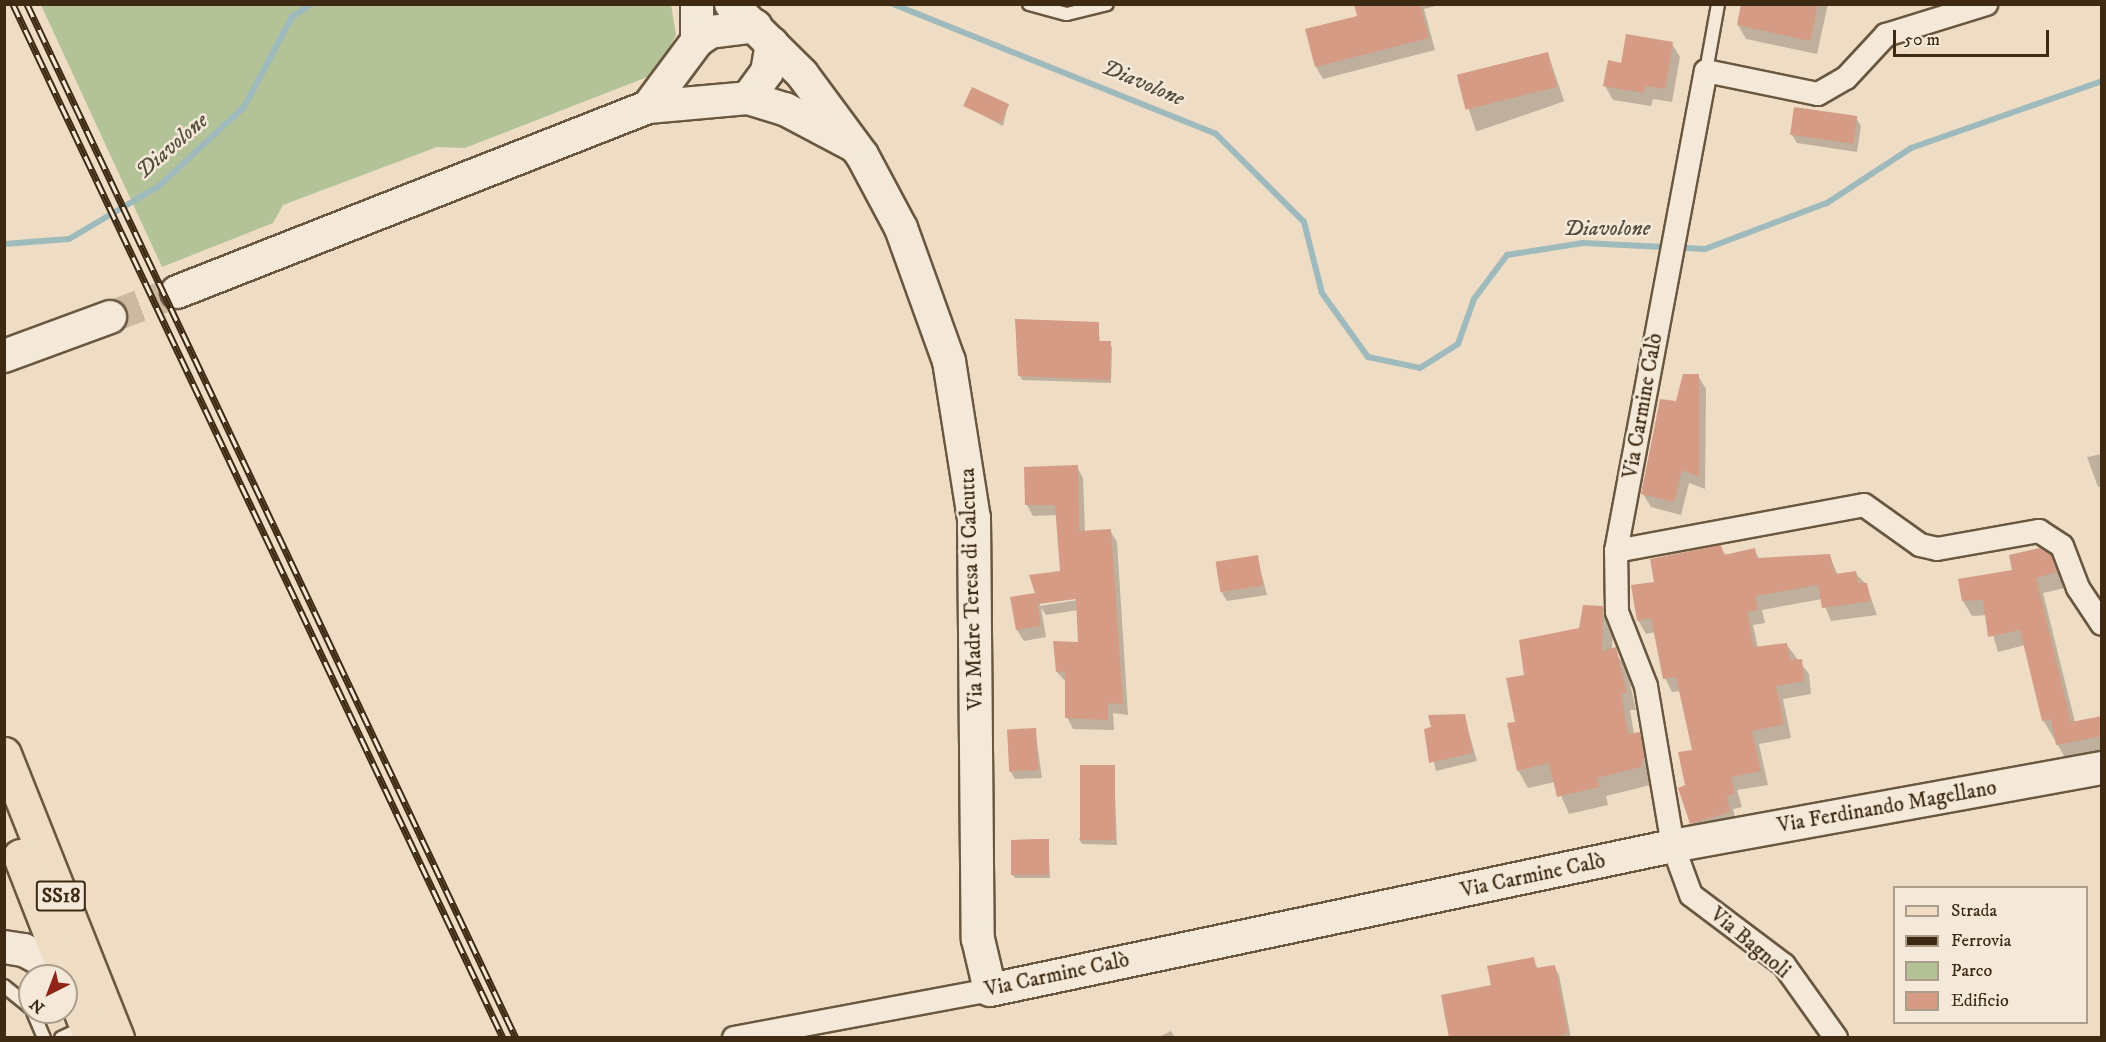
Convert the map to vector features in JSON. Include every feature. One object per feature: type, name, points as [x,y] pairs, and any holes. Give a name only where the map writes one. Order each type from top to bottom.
[{"type":"main road","name":"SS18","points":[[4,754],[117,1038]]},
{"type":"main road","name":"SS18","points":[[4,815],[63,964]]},
{"type":"street","points":[[697,4],[697,41]]},
{"type":"street","name":"Via Madre Teresa di Calcutta","points":[[731,4],[764,34],[826,101],[857,148],[901,228],[928,292],[965,434],[974,518],[978,939],[990,990]]},
{"type":"street","points":[[1706,71],[1818,94],[1846,78],[1886,35],[1986,4]]},
{"type":"street","points":[[648,107],[697,41],[720,30],[764,34],[767,72],[748,98]]},
{"type":"street","name":"Via Carmine Calò","points":[[734,1038],[990,990],[1673,846],[1646,686],[1617,612],[1616,551],[1668,271],[1681,188],[1706,71]]},
{"type":"street","points":[[177,292],[648,107],[748,98],[785,109],[857,148]]},
{"type":"street","points":[[4,356],[110,317]]},
{"type":"street","points":[[1616,551],[1864,505],[1920,545],[1937,549],[2039,531],[2062,546],[2078,588],[2102,624]]},
{"type":"street","name":"Via Ferdinando Magellano","points":[[1673,846],[2102,768]]},
{"type":"street","name":"Via Bagnoli","points":[[1673,846],[1691,895],[1784,965],[1836,1038]]},
{"type":"street","points":[[6,947],[26,937],[44,916]]},
{"type":"street","points":[[6,947],[24,950],[50,964]]},
{"type":"lane","points":[[1029,4],[1067,14],[1107,4]]},
{"type":"lane","points":[[1706,71],[1718,4]]},
{"type":"lane","points":[[4,986],[18,997]]},
{"type":"lane","points":[[38,1024],[44,1038]]},
{"type":"green space","points":[[671,4],[676,35],[655,74],[465,148],[437,147],[283,205],[273,223],[162,267],[41,5]]},
{"type":"building","points":[[1354,4],[1420,4],[1429,38],[1315,67],[1305,29],[1357,16]]},
{"type":"building","points":[[1741,4],[1818,4],[1810,41],[1737,25]]},
{"type":"building","points":[[1626,34],[1673,42],[1665,89],[1645,86],[1644,93],[1603,86],[1608,60],[1621,63]]},
{"type":"building","points":[[1548,52],[1557,87],[1466,110],[1457,75]]},
{"type":"building","points":[[972,87],[1009,104],[1000,123],[963,106]]},
{"type":"building","points":[[1794,107],[1857,116],[1853,144],[1790,135]]},
{"type":"building","points":[[1015,319],[1099,322],[1099,341],[1111,341],[1110,380],[1018,376]]},
{"type":"building","points":[[1683,374],[1699,374],[1699,477],[1682,470],[1674,502],[1641,494],[1660,399],[1676,401]]},
{"type":"building","points":[[1078,465],[1079,531],[1111,529],[1123,704],[1108,703],[1108,720],[1065,718],[1065,671],[1056,672],[1053,641],[1078,642],[1076,599],[1038,604],[1036,597],[1041,626],[1016,630],[1010,597],[1035,593],[1029,575],[1060,571],[1055,505],[1025,505],[1024,467]]},
{"type":"building","points":[[1721,545],[1724,555],[1755,548],[1757,558],[1830,554],[1835,574],[1856,571],[1858,583],[1867,583],[1871,601],[1822,608],[1818,585],[1755,596],[1758,610],[1747,612],[1754,647],[1787,643],[1790,660],[1802,659],[1804,681],[1776,686],[1784,724],[1752,731],[1761,771],[1731,777],[1735,794],[1727,796],[1730,812],[1690,824],[1678,788],[1685,785],[1678,752],[1692,750],[1676,677],[1663,679],[1651,618],[1637,621],[1631,585],[1654,582],[1650,559]]},
{"type":"building","points":[[2040,548],[2051,555],[2057,572],[2036,578],[2071,722],[2102,716],[2102,736],[2056,745],[2051,719],[2042,721],[2020,630],[1988,637],[1983,600],[1962,601],[1958,579],[2012,570],[2009,555]]},
{"type":"building","points":[[1258,555],[1263,586],[1220,592],[1216,562]]},
{"type":"building","points":[[1583,605],[1603,606],[1602,651],[1616,647],[1627,693],[1621,693],[1628,734],[1640,732],[1644,757],[1641,767],[1597,778],[1599,787],[1557,797],[1549,763],[1517,771],[1507,723],[1515,722],[1506,678],[1524,675],[1519,640],[1579,628]]},
{"type":"building","points":[[1465,714],[1473,753],[1429,763],[1424,729],[1431,727],[1428,715]]},
{"type":"building","points":[[1036,728],[1038,770],[1009,771],[1007,730]]},
{"type":"building","points":[[1080,765],[1115,765],[1115,840],[1080,840]]},
{"type":"building","points":[[1049,839],[1049,875],[1011,875],[1011,840]]},
{"type":"building","points":[[1534,957],[1536,968],[1555,965],[1568,1032],[1556,1038],[1449,1038],[1441,995],[1491,985],[1487,966]]},
{"type":"waterway","name":"Diavolone","points":[[4,244],[69,239],[159,186],[244,107],[292,17],[311,4]]},
{"type":"waterway","name":"Diavolone","points":[[893,4],[1216,134],[1304,222],[1322,293],[1368,357],[1420,368],[1458,344],[1474,299],[1507,255],[1583,243],[1705,249],[1827,203],[1911,148],[2102,81]]},
{"type":"tunnel","points":[[110,317],[177,292]]},
{"type":"railway","points":[[13,4],[503,1038]]},
{"type":"railway","points":[[27,4],[516,1038]]}]
